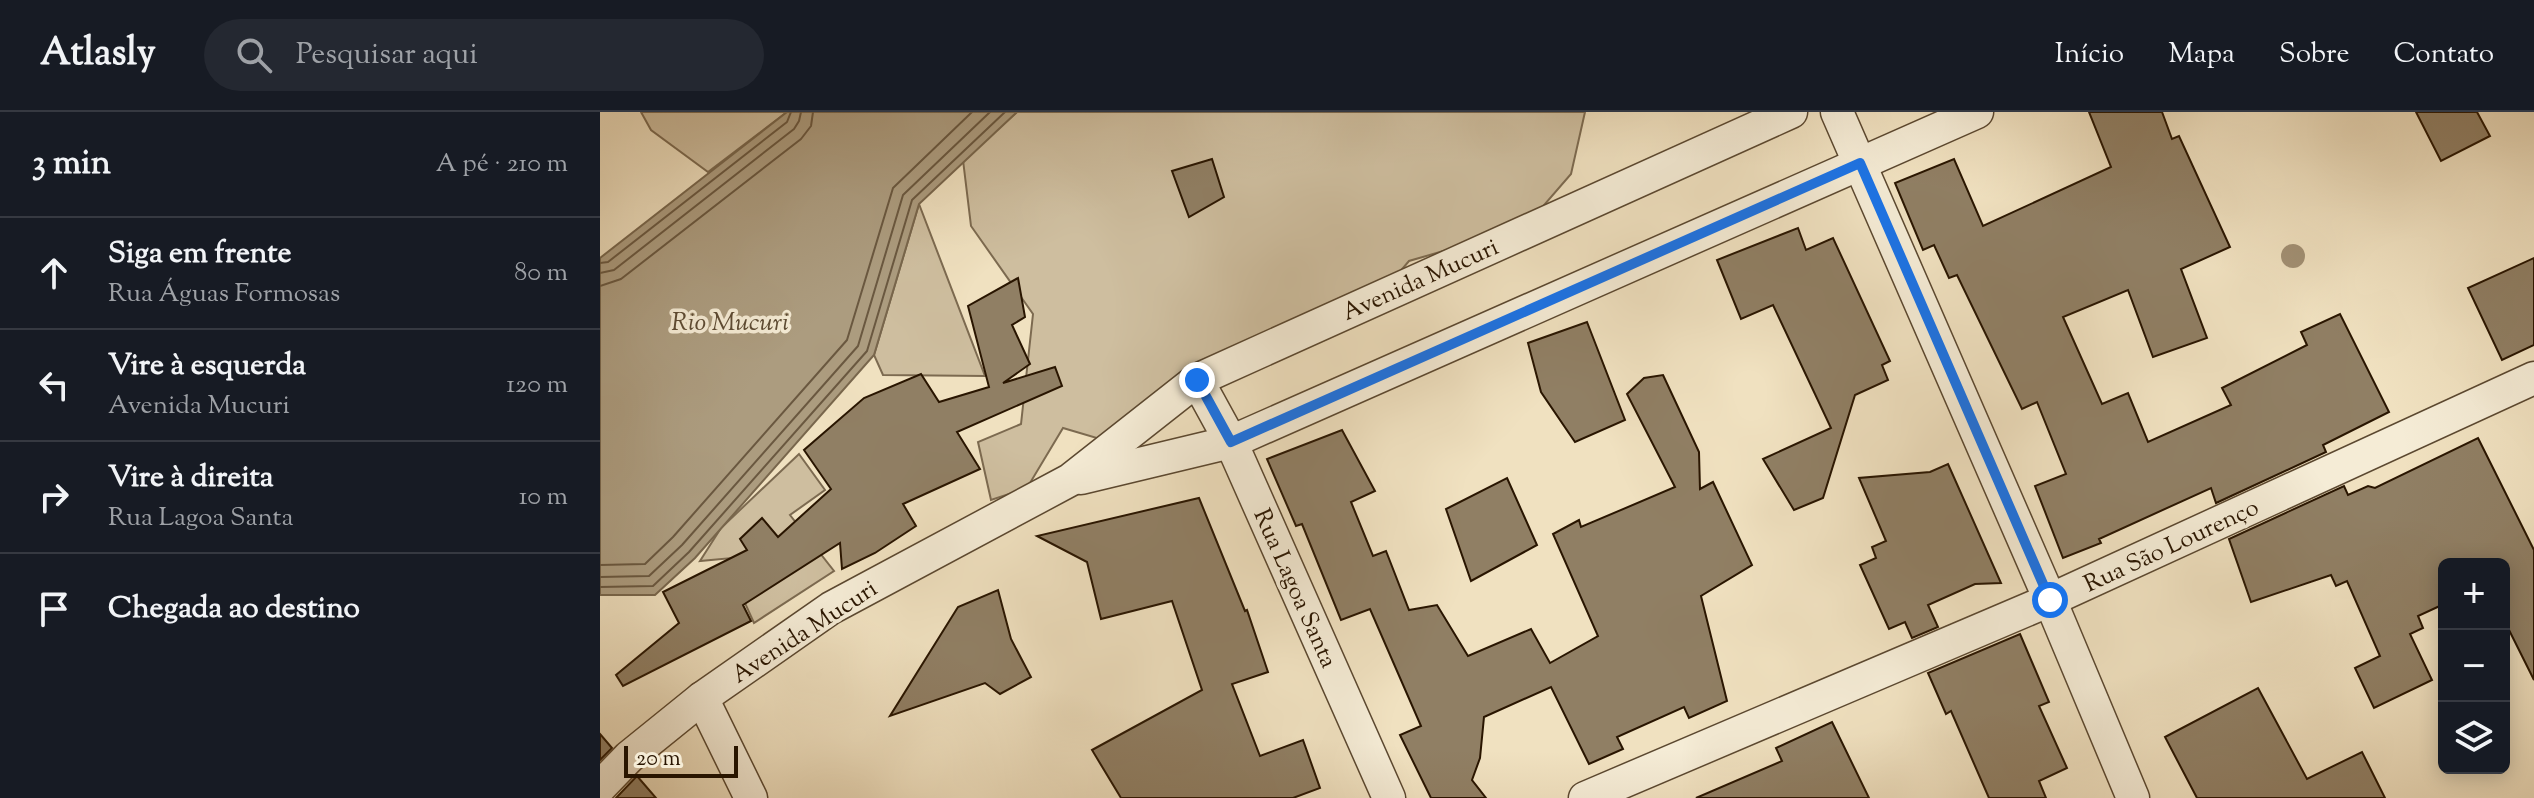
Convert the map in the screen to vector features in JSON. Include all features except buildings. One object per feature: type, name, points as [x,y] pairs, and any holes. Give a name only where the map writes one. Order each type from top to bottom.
[{"type":"street","name":"Avenida Mucuri","points":[[600,787],[629,757],[702,698],[831,608],[1070,480],[1197,380],[1791,112]]},
{"type":"street","points":[[1837,112],[2133,798]]},
{"type":"street","name":"Avenida Mucuri","points":[[1070,480],[1231,442],[1977,112]]},
{"type":"street","name":"Rua São Lourenço","points":[[1585,798],[2050,600],[2534,378]]},
{"type":"street","name":"Rua Lagoa Santa","points":[[1197,380],[1231,442],[1389,798]]},
{"type":"street","points":[[702,698],[751,798]]},
{"type":"shaded area","points":[[641,112],[787,112],[708,172],[651,130]]},
{"type":"shaded area","points":[[1017,112],[1585,112],[1571,174],[1539,211],[1464,245],[1409,261],[1398,274],[1100,439],[1063,428],[1027,488],[991,500],[978,442],[1021,424],[1033,314],[971,226],[963,160]]},
{"type":"shaded area","points":[[919,204],[985,376],[883,375],[874,355]]},
{"type":"shaded area","points":[[799,454],[825,490],[790,515],[834,571],[754,623],[744,601],[732,558],[700,561],[721,528]]},
{"type":"water","name":"Rio Mucuri","points":[[787,112],[1017,112],[919,204],[874,355],[695,558],[655,595],[600,595],[600,258]]},
{"type":"route","points":[[1197,380],[1231,442],[1860,163],[2050,600]]}]
